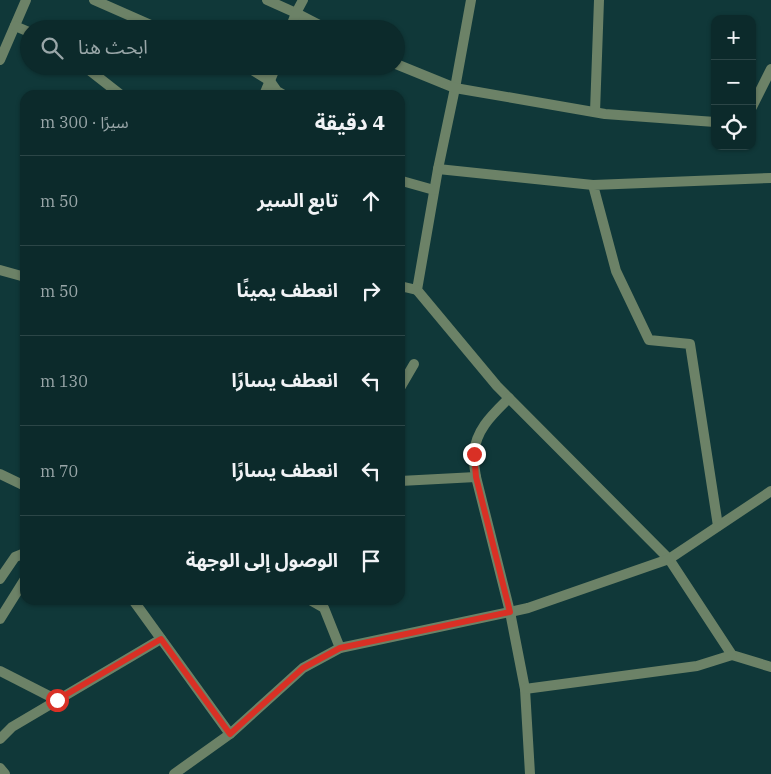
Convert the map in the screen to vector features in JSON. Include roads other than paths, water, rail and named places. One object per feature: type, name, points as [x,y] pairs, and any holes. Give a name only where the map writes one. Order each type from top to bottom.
[{"type":"street","points":[[0,60],[26,0]]},
{"type":"street","points":[[94,0],[140,20]]},
{"type":"street","points":[[267,0],[310,20]]},
{"type":"street","points":[[293,20],[303,0]]},
{"type":"street","points":[[417,290],[470,0]]},
{"type":"street","points":[[595,112],[599,0]]},
{"type":"street","points":[[15,26],[20,28]]},
{"type":"street","points":[[405,68],[455,88],[605,114],[711,122]]},
{"type":"street","points":[[753,105],[771,69]]},
{"type":"street","points":[[95,75],[115,90]]},
{"type":"street","points":[[260,75],[270,81],[277,90]]},
{"type":"street","points":[[266,90],[272,75]]},
{"type":"street","points":[[438,169],[593,185],[771,178]]},
{"type":"street","points":[[405,182],[434,190]]},
{"type":"street","points":[[593,185],[616,271],[649,340],[690,344],[718,526]]},
{"type":"street","points":[[0,270],[20,276]]},
{"type":"street","points":[[405,287],[417,290],[497,386],[669,559],[732,655]]},
{"type":"street","points":[[405,379],[414,364]]},
{"type":"street","points":[[509,398],[486,421],[477,438],[474,454],[476,477],[510,612],[525,689],[530,774]]},
{"type":"street","points":[[0,474],[20,484]]},
{"type":"street","points":[[405,481],[476,477]]},
{"type":"street","points":[[174,774],[230,734],[303,668],[340,648],[528,608],[669,559],[771,491]]},
{"type":"street","points":[[0,579],[15,557],[20,555]]},
{"type":"street","points":[[0,619],[20,587]]},
{"type":"street","points":[[137,605],[230,734]]},
{"type":"street","points":[[326,605],[340,648]]},
{"type":"street","points":[[0,739],[12,727],[161,639]]},
{"type":"street","points":[[525,689],[697,666],[732,655],[771,666]]},
{"type":"street","points":[[0,671],[57,700]]},
{"type":"street","points":[[0,768],[4,774]]}]
